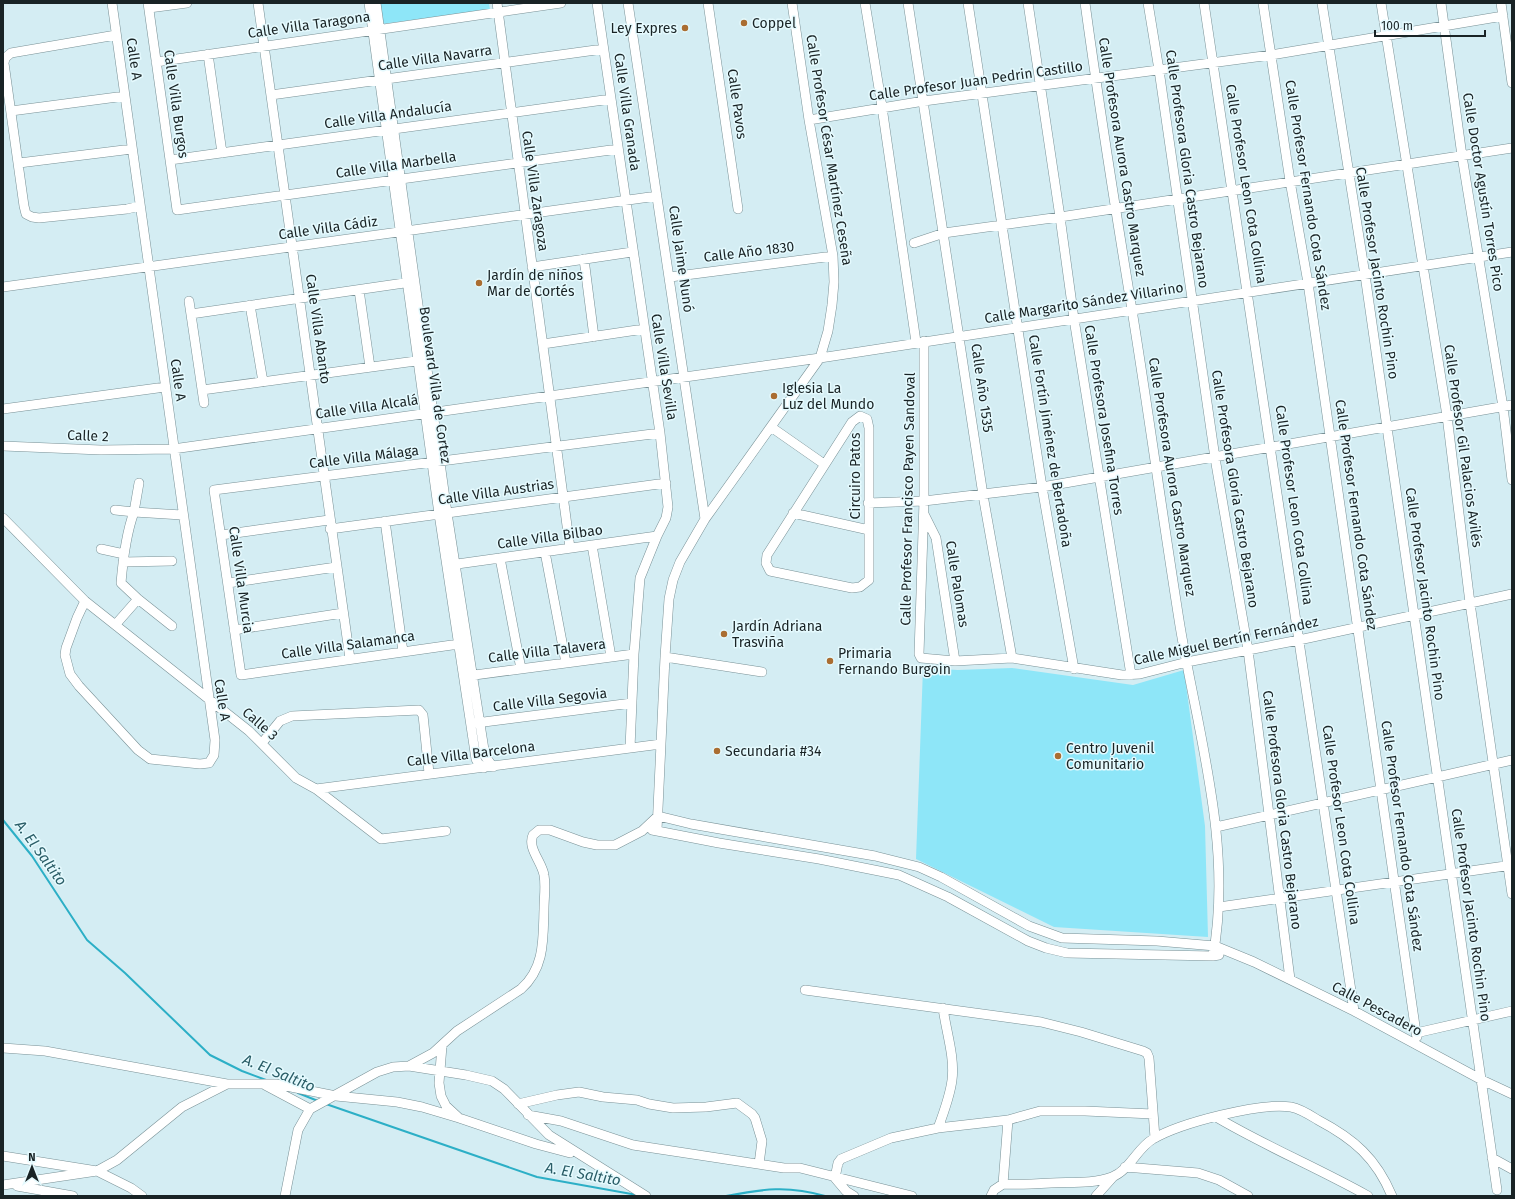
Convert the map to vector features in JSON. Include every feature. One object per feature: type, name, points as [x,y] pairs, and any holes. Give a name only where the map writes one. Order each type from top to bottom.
[{"type":"street","name":"Calle A","points":[[85,601],[77,618],[66,648],[65,655],[70,674],[79,686],[138,750],[150,759],[200,764],[209,763],[214,755],[215,740],[207,697],[112,3]]},
{"type":"street","points":[[148,6],[187,3]]},
{"type":"street","name":"Calle Villa Abanto","points":[[258,3],[350,659]]},
{"type":"street","name":"Boulevard Villa de Cortez","points":[[369,3],[376,30],[384,80],[403,232],[451,565],[477,723],[485,756],[493,767]]},
{"type":"street","name":"Boulevard Villa de Cortez","points":[[376,3],[376,30]]},
{"type":"street","name":"Calle Villa Taragona","points":[[156,62],[376,30],[498,8],[562,3]]},
{"type":"street","name":"Calle Villa Granada","points":[[596,3],[626,200]]},
{"type":"street","name":"Calle Jaime Nunó","points":[[628,3],[705,519]]},
{"type":"street","name":"Calle Pavos","points":[[708,3],[738,209]]},
{"type":"street","name":"Calle Profesor César Martínez Ceseña","points":[[657,830],[665,657],[669,599],[673,580],[680,562],[705,519],[820,358],[828,331],[834,282],[833,256],[809,120],[792,3]]},
{"type":"street","name":"Calle Profesor Francisco Payen Sandoval","points":[[865,3],[920,341],[924,501],[920,657]]},
{"type":"street","name":"Calle Año 1535","points":[[908,3],[960,336],[983,495],[1012,658]]},
{"type":"street","name":"Calle Fortín Jiménez de Bertadoña","points":[[968,3],[1042,487],[1074,669]]},
{"type":"street","name":"Calle Profesora Josefina Torres","points":[[1028,3],[1074,319],[1131,675]]},
{"type":"street","name":"Calle Profesora Aurora Castro Marquez","points":[[1085,3],[1115,208],[1187,662],[1216,827],[1219,907],[1213,956]]},
{"type":"street","name":"Calle Profesora Gloria Castro Bejarano","points":[[1148,3],[1215,458],[1248,650],[1290,979]]},
{"type":"street","name":"Calle Profesor Leon Cota Collina","points":[[1204,3],[1272,448],[1354,1011]]},
{"type":"street","name":"Calle Profesor Fernando Cota Sández","points":[[1263,3],[1290,181],[1308,283],[1419,1046]]},
{"type":"street","name":"Calle Profesor Jacinto Rochin Pino","points":[[1322,3],[1365,275],[1497,1190]]},
{"type":"street","name":"Calle Profesor Gil Palacios Avilés","points":[[1381,3],[1385,36],[1448,416],[1470,603],[1493,764],[1510,866],[1512,894]]},
{"type":"street","name":"Calle Doctor Agustín Torres Pico","points":[[1441,3],[1446,27],[1462,156],[1479,258],[1507,406],[1512,480]]},
{"type":"street","points":[[1501,3],[1512,83]]},
{"type":"street","name":"Calle Villa Burgos","points":[[148,6],[177,210]]},
{"type":"street","name":"Calle Villa Zaragoza","points":[[498,8],[517,163],[570,548]]},
{"type":"street","name":"Calle Profesor Juan Pedrin Castillo","points":[[809,120],[924,101],[1271,55],[1446,27],[1503,16]]},
{"type":"street","points":[[116,35],[11,53],[8,55],[4,63],[10,111],[26,214],[32,217],[127,209],[140,206]]},
{"type":"street","name":"Calle Villa Navarra","points":[[270,96],[603,49]]},
{"type":"street","points":[[208,54],[222,152]]},
{"type":"street","points":[[10,111],[125,96]]},
{"type":"street","name":"Calle Villa Andalucía","points":[[170,160],[611,99]]},
{"type":"street","points":[[914,243],[944,233],[1060,217],[1512,148]]},
{"type":"street","points":[[19,163],[132,149]]},
{"type":"street","name":"Calle Villa Marbella","points":[[177,210],[618,149]]},
{"type":"street","name":"Calle Villa Cádiz","points":[[3,287],[657,196]]},
{"type":"street","name":"Calle Villa Sevilla","points":[[626,200],[632,252],[660,433],[666,483],[668,513],[657,536]]},
{"type":"street","points":[[532,267],[632,252]]},
{"type":"street","name":"Calle Margarito Sández Villarino","points":[[684,377],[820,358],[1017,326],[1074,319],[1512,252]]},
{"type":"street","name":"Calle Año 1830","points":[[670,277],[833,256]]},
{"type":"street","points":[[584,259],[594,337]]},
{"type":"street","points":[[191,314],[411,282]]},
{"type":"street","points":[[359,290],[370,367]]},
{"type":"street","points":[[189,300],[204,403]]},
{"type":"street","points":[[250,305],[262,382]]},
{"type":"street","points":[[543,344],[644,329]]},
{"type":"street","points":[[202,390],[422,360]]},
{"type":"street","name":"Calle Villa Alcalá","points":[[173,449],[684,377]]},
{"type":"street","points":[[3,409],[165,387]]},
{"type":"street","points":[[868,503],[924,501],[1042,487],[1507,406]]},
{"type":"street","name":"Circuiro Patos","points":[[864,417],[868,422],[869,428],[868,503],[870,574],[869,580],[860,587],[852,588],[770,571],[766,563],[767,555],[824,464],[852,422],[856,418],[864,417]]},
{"type":"street","points":[[771,427],[824,464]]},
{"type":"street","name":"Calle Villa Málaga","points":[[214,490],[660,433]]},
{"type":"street","name":"Calle 2","points":[[3,446],[101,450],[173,449]]},
{"type":"street","points":[[139,483],[124,558],[121,583],[138,599],[172,626]]},
{"type":"street","name":"Calle Villa Austrias","points":[[221,535],[330,524],[385,521],[666,483]]},
{"type":"street","name":"Calle Villa Murcia","points":[[214,490],[241,675]]},
{"type":"street","points":[[115,510],[182,515]]},
{"type":"street","points":[[793,513],[869,530]]},
{"type":"street","name":"Calle Palomas","points":[[924,514],[936,538],[955,661]]},
{"type":"street","name":"Calle 3","points":[[3,518],[85,601],[207,697],[262,743],[296,778],[316,790],[381,839],[446,831]]},
{"type":"street","points":[[385,521],[403,652]]},
{"type":"street","points":[[630,748],[634,654],[640,578],[657,536]]},
{"type":"street","name":"Calle Villa Bilbao","points":[[451,565],[657,536]]},
{"type":"street","points":[[592,545],[611,657]]},
{"type":"street","points":[[101,549],[124,558],[172,561]]},
{"type":"street","points":[[545,552],[566,663]]},
{"type":"street","points":[[500,558],[521,669]]},
{"type":"street","name":"Boulevard Villa de Cortez","points":[[451,565],[459,644],[469,675]]},
{"type":"street","points":[[228,583],[336,567]]},
{"type":"street","name":"Calle Miguel Bertín Fernández","points":[[920,657],[955,661],[1012,658],[1074,669],[1131,675],[1512,594]]},
{"type":"street","points":[[116,624],[138,599]]},
{"type":"street","points":[[234,630],[343,613]]},
{"type":"street","name":"Calle Villa Salamanca","points":[[241,675],[459,644]]},
{"type":"street","name":"Calle Villa Talavera","points":[[469,675],[634,654]]},
{"type":"street","points":[[665,657],[762,672]]},
{"type":"street","name":"Calle Villa Segovia","points":[[477,723],[632,703]]},
{"type":"street","points":[[262,743],[280,721],[292,716],[419,710],[423,715],[429,773]]},
{"type":"street","name":"Boulevard Villa de Cortez","points":[[477,723],[476,759],[484,768]]},
{"type":"street","name":"Calle Villa Barcelona","points":[[316,790],[429,773],[493,767],[660,744]]},
{"type":"street","points":[[1216,827],[1512,760]]},
{"type":"street","points":[[409,1066],[442,1046],[471,1021],[521,989],[529,981],[535,971],[543,947],[545,886],[542,868],[532,843],[533,835],[539,830],[550,830],[583,842],[608,846],[623,843],[642,831],[658,816]]},
{"type":"street","name":"Calle Pescadero","points":[[658,816],[691,824],[875,856],[919,868],[988,903],[1029,926],[1062,938],[1157,941],[1215,946],[1290,979],[1511,1094]]},
{"type":"street","points":[[642,831],[657,830],[680,837],[819,859],[899,875],[931,888],[1028,941],[1046,948],[1066,953],[1213,956],[1228,952]]},
{"type":"street","points":[[819,859],[822,846]]},
{"type":"street","points":[[1219,907],[1510,866]]},
{"type":"street","points":[[980,914],[988,903]]},
{"type":"street","points":[[805,990],[1041,1022],[1081,1032],[1146,1052],[1149,1058],[1154,1138]]},
{"type":"street","points":[[938,1128],[948,1101],[952,1079],[951,1060],[943,1008]]},
{"type":"street","points":[[1416,1033],[1512,1011]]},
{"type":"street","points":[[442,1046],[439,1083],[441,1096],[446,1106],[459,1118]]},
{"type":"street","points":[[3,1048],[45,1051],[226,1084],[276,1084],[336,1096],[416,1106],[459,1118],[536,1144],[580,1156]]},
{"type":"street","points":[[285,1196],[298,1130],[310,1109],[377,1072],[392,1067],[409,1066],[466,1075],[492,1081],[504,1089],[549,1135],[580,1156],[646,1196]]},
{"type":"street","points":[[6,1185],[97,1171],[117,1160],[182,1107],[226,1084]]},
{"type":"street","points":[[265,1085],[310,1109]]},
{"type":"street","points":[[518,1104],[557,1095],[579,1092],[603,1097],[637,1100],[649,1104],[673,1108],[700,1108],[737,1103],[755,1118],[762,1141],[758,1164]]},
{"type":"street","points":[[1096,1196],[1113,1176],[1125,1167],[1146,1143],[1154,1138],[1172,1130],[1216,1117],[1280,1106],[1299,1109],[1337,1130],[1367,1153],[1378,1167],[1392,1196]]},
{"type":"street","points":[[835,1178],[838,1163],[841,1159],[891,1138],[938,1128],[1008,1120],[1040,1111],[1153,1114]]},
{"type":"street","points":[[528,1114],[561,1121],[633,1145],[784,1168],[800,1168],[835,1178],[912,1196]]},
{"type":"street","points":[[1216,1117],[1246,1135],[1328,1173],[1368,1196]]},
{"type":"street","points":[[1003,1184],[1008,1120]]},
{"type":"street","points":[[3,1156],[97,1171],[131,1188],[142,1196]]},
{"type":"street","points":[[1492,1158],[1512,1169]]},
{"type":"street","points":[[1125,1167],[1198,1173],[1219,1180],[1248,1196]]},
{"type":"street","points":[[991,1196],[994,1190],[1003,1184],[1074,1182],[1113,1176]]},
{"type":"street","points":[[835,1178],[846,1191],[854,1196]]},
{"type":"street","points":[[6,1185],[73,1196]]},
{"type":"shaded area","points":[[379,3],[489,3],[490,10],[382,24]]},
{"type":"shaded area","name":"Centro Juvenil Comunitario","points":[[923,668],[958,670],[1012,668],[1133,685],[1184,670],[1205,826],[1208,937],[1054,927],[916,859]]},
{"type":"waterway","name":"A. El Saltito","points":[[3,820],[32,856],[87,940],[125,973],[210,1055],[242,1071],[266,1080]]},
{"type":"waterway","name":"A. El Saltito","points":[[298,1093],[318,1101]]},
{"type":"waterway","name":"A. El Saltito","points":[[326,1104],[537,1177],[637,1195]]},
{"type":"waterway","name":"A. El Saltito","points":[[726,1196],[776,1189],[799,1190],[825,1196]]},
{"type":"place","name":"Coppel","points":[[744,23]]},
{"type":"place","name":"Ley Expres","points":[[685,28]]},
{"type":"place","name":"Jardín de niños Mar de Cortés","points":[[479,283]]},
{"type":"place","name":"Iglesia La Luz del Mundo","points":[[774,396]]},
{"type":"place","name":"Jardín Adriana Trasviña","points":[[724,634]]},
{"type":"place","name":"Primaria Fernando Burgoin","points":[[830,661]]},
{"type":"place","name":"Secundaria #34","points":[[717,751]]},
{"type":"place","name":"Centro Juvenil Comunitario","points":[[1058,756]]}]
